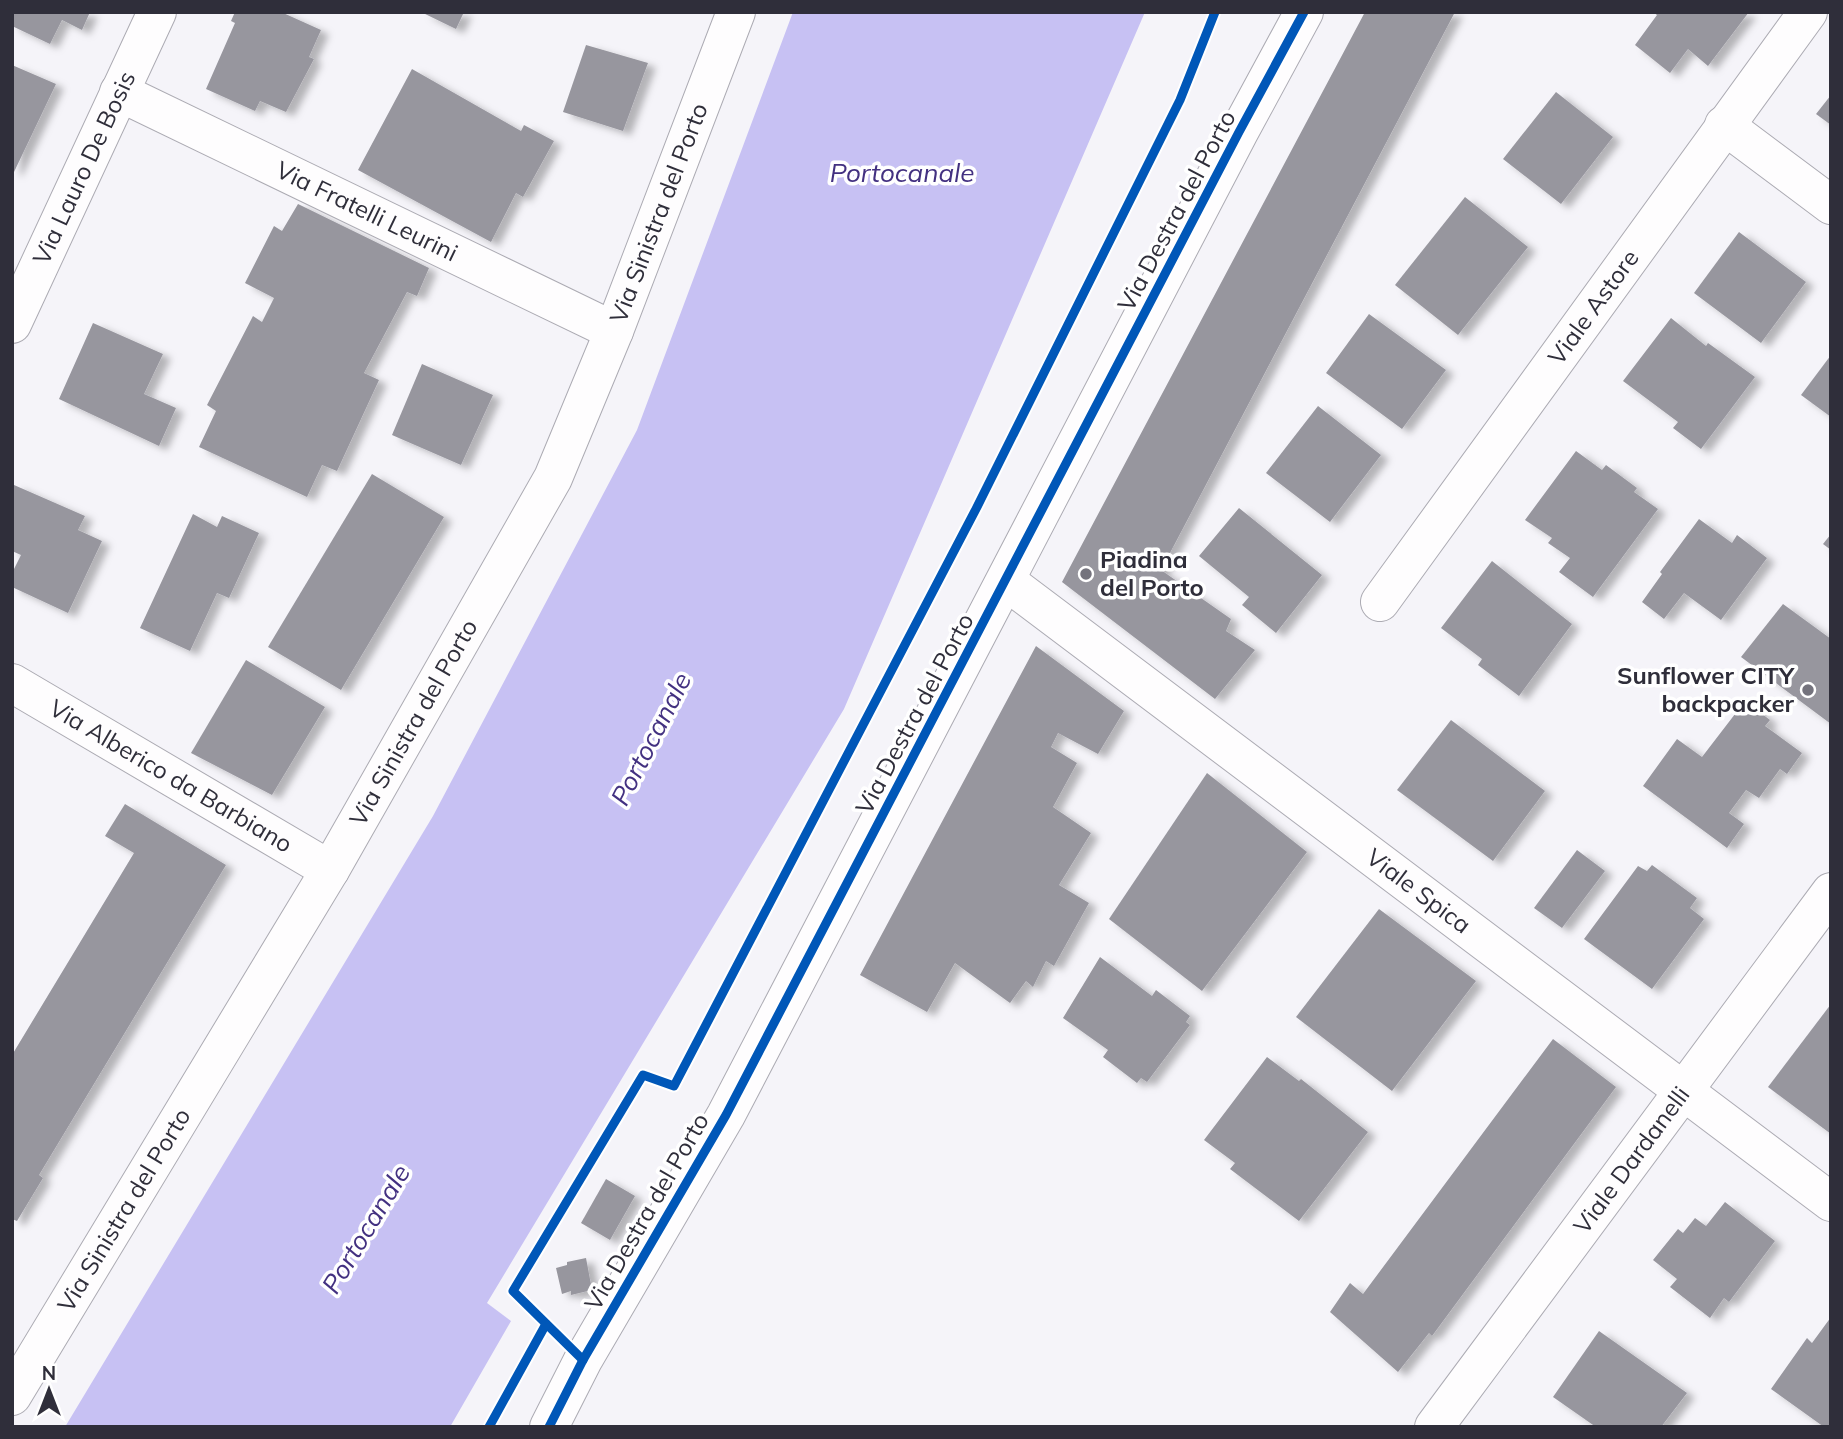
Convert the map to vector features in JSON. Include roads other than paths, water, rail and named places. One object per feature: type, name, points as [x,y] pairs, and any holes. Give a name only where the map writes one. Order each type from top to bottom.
[{"type":"street","name":"Via Lauro De Bosis","points":[[12,324],[157,12]]},
{"type":"street","name":"Via Sinistra del Porto","points":[[12,1395],[330,870],[553,478],[614,331],[736,12]]},
{"type":"street","name":"Via Destra del Porto","points":[[550,1427],[583,1360],[726,1115],[1304,12]]},
{"type":"street","name":"Viale Astore","points":[[1380,602],[1808,12]]},
{"type":"street","name":"Via Fratelli Leurini","points":[[119,92],[614,331]]},
{"type":"street","points":[[1724,125],[1831,205]]},
{"type":"street","name":"Viale Spica","points":[[1006,581],[1831,1202]]},
{"type":"street","name":"Via Alberico da Barbiano","points":[[12,683],[330,870]]},
{"type":"street","name":"Viale Dardanelli","points":[[1434,1427],[1831,891]]},
{"type":"water","name":"Portocanale","points":[[793,12],[1145,12],[844,709],[487,1303],[511,1321],[450,1427],[65,1427],[433,816],[637,430]]},
{"type":"place","name":"Piadina del Porto","points":[[1086,574]]},
{"type":"place","name":"Sunflower CITY backpacker","points":[[1808,690]]}]
